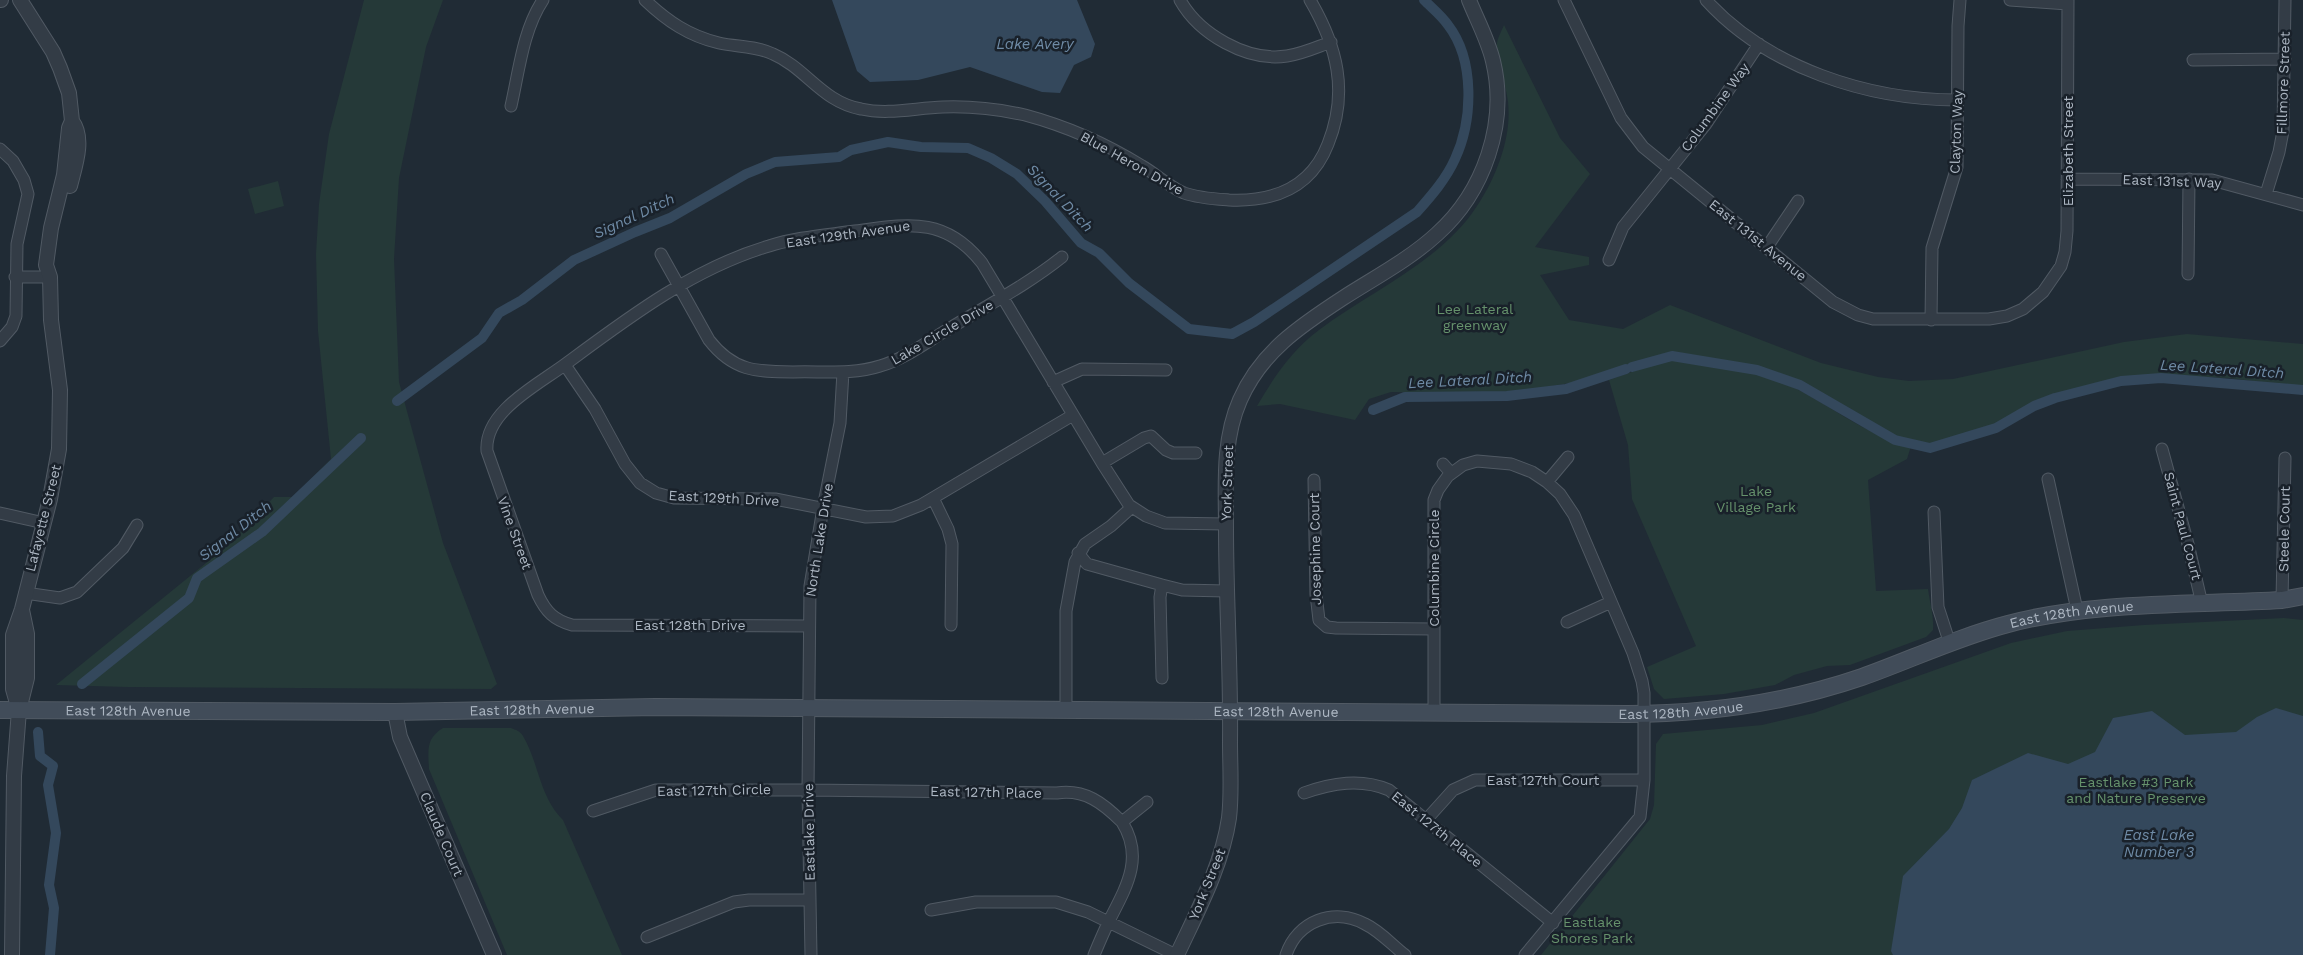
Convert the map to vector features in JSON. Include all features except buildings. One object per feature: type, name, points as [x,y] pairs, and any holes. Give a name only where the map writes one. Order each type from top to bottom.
[{"type":"main road","name":"East 128th Avenue","points":[[0,710],[395,712],[636,707],[1645,714],[1734,708],[1816,691],[1862,677],[2008,624],[2077,610],[2282,600],[2303,596]]},
{"type":"main road","name":"East 128th Avenue","points":[[2282,600],[2303,608]]},
{"type":"street","name":"Lafayette Street","points":[[12,955],[14,776],[19,710],[27,678],[27,634],[22,609],[56,476],[61,410],[50,310],[50,277],[46,266],[49,236],[64,175],[69,128],[72,120],[68,94],[60,68],[20,0]]},
{"type":"street","points":[[511,106],[524,47],[543,0]]},
{"type":"street","name":"Blue Heron Drive","points":[[645,0],[666,19],[693,34],[719,43],[773,54],[794,67],[816,87],[838,102],[860,109],[884,112],[962,107],[1024,115],[1089,136],[1144,167],[1163,182],[1185,193],[1213,199],[1252,201],[1274,197],[1307,177],[1320,163],[1332,133],[1339,90],[1338,68],[1331,42],[1310,0]]},
{"type":"street","points":[[1180,0],[1201,26],[1232,46],[1251,53],[1288,56],[1331,42]]},
{"type":"street","name":"York Street","points":[[1176,955],[1219,859],[1226,833],[1230,803],[1226,466],[1229,436],[1240,400],[1256,369],[1274,349],[1296,329],[1435,236],[1459,210],[1479,179],[1493,136],[1497,114],[1496,86],[1493,60],[1469,0]]},
{"type":"street","name":"East 131st Avenue","points":[[1564,0],[1621,118],[1643,147],[1845,310],[1873,319],[1999,318],[2023,309],[2040,295]]},
{"type":"street","points":[[1706,0],[1746,36],[1801,67],[1836,80],[1873,90],[1919,98],[1958,100]]},
{"type":"street","name":"Clayton Way","points":[[1931,320],[1932,248],[1957,167],[1958,26],[1960,0]]},
{"type":"street","points":[[2010,0],[2068,2]]},
{"type":"street","name":"Fillmore Street","points":[[2266,194],[2279,152],[2283,131],[2285,0]]},
{"type":"street","name":"Elizabeth Street","points":[[2040,295],[2057,273],[2066,252],[2068,2]]},
{"type":"street","name":"Columbine Way","points":[[1609,260],[1623,227],[1711,118],[1759,44]]},
{"type":"street","points":[[2193,60],[2285,59]]},
{"type":"street","points":[[0,149],[13,161],[24,180],[28,194],[17,244],[16,316],[12,327],[0,340]]},
{"type":"street","name":"East 131st Way","points":[[2068,179],[2212,180],[2303,205]]},
{"type":"street","points":[[2188,274],[2189,179]]},
{"type":"street","points":[[1767,247],[1798,201]]},
{"type":"street","name":"East 129th Avenue","points":[[492,425],[506,408],[643,308],[680,286],[735,258],[771,245],[868,230],[916,225],[934,228],[962,241],[982,263],[1102,464],[1132,507],[1146,516],[1165,523],[1226,524]]},
{"type":"street","name":"Lake Circle Drive","points":[[661,254],[713,345],[721,355],[740,366],[764,372],[843,372],[863,370],[890,362],[1003,297],[1062,257]]},
{"type":"street","points":[[16,277],[50,277]]},
{"type":"street","name":"East 129th Drive","points":[[565,365],[595,409],[625,464],[640,483],[651,490],[674,498],[775,499],[866,517],[886,517],[906,512],[1073,415]]},
{"type":"street","points":[[1054,382],[1082,369],[1166,370]]},
{"type":"street","name":"North Lake Drive","points":[[808,708],[810,586],[840,423],[843,372]]},
{"type":"street","name":"Vine Street","points":[[492,425],[486,444],[488,459],[538,595],[553,618],[572,625]]},
{"type":"street","points":[[1102,464],[1144,438],[1151,436],[1173,454],[1196,453]]},
{"type":"street","name":"Saint Paul Court","points":[[2162,449],[2202,604]]},
{"type":"street","points":[[1547,482],[1568,457]]},
{"type":"street","name":"Steele Court","points":[[2282,600],[2286,458]]},
{"type":"street","points":[[1442,464],[1451,473],[1469,463],[1500,462],[1521,467],[1547,482],[1560,494],[1574,516],[1611,602],[1639,668],[1644,692],[1644,780],[1640,817],[1525,955]]},
{"type":"street","name":"Columbine Circle","points":[[1434,712],[1434,500],[1442,483],[1451,473]]},
{"type":"street","points":[[2048,479],[2077,610]]},
{"type":"street","name":"Josephine Court","points":[[1314,480],[1316,611],[1320,628],[1433,629]]},
{"type":"street","points":[[933,498],[948,528],[952,544],[951,625]]},
{"type":"street","points":[[1066,710],[1066,611],[1071,579],[1078,553],[1086,544],[1111,526],[1132,507]]},
{"type":"street","points":[[1934,512],[1938,607],[1950,644]]},
{"type":"street","points":[[0,513],[44,523]]},
{"type":"street","points":[[25,593],[60,598],[77,592],[123,548],[137,524]]},
{"type":"street","points":[[1078,553],[1087,564],[1162,585],[1182,590],[1226,591]]},
{"type":"street","points":[[1162,585],[1160,596],[1162,678]]},
{"type":"street","points":[[1567,622],[1611,602]]},
{"type":"street","name":"East 128th Drive","points":[[572,625],[809,626]]},
{"type":"street","name":"Eastlake Drive","points":[[808,708],[811,955]]},
{"type":"street","name":"Claude Court","points":[[395,712],[400,737],[494,955]]},
{"type":"street","name":"East 127th Court","points":[[1426,820],[1453,790],[1475,780],[1644,780]]},
{"type":"street","name":"East 127th Place","points":[[1304,792],[1328,784],[1368,784],[1389,790],[1553,923]]},
{"type":"street","name":"East 127th Circle","points":[[593,811],[656,790],[808,790]]},
{"type":"street","name":"East 127th Place","points":[[808,790],[1057,793],[1069,791],[1102,802],[1122,822]]},
{"type":"street","points":[[1094,955],[1131,872],[1132,849],[1129,833],[1122,822],[1148,802]]},
{"type":"street","points":[[647,937],[734,902],[810,900]]},
{"type":"street","points":[[931,910],[976,902],[1056,902],[1070,905],[1109,921],[1176,955]]},
{"type":"street","points":[[1286,955],[1304,921],[1330,917],[1352,918],[1372,928],[1405,955]]},
{"type":"green space","points":[[364,0],[443,0],[426,47],[399,178],[394,259],[399,382],[443,543],[497,684],[491,689],[56,685],[227,546],[274,497],[293,497],[331,459],[318,331],[316,254],[319,204],[329,134]]},
{"type":"green space","name":"Lee Lateral greenway","points":[[1504,25],[1560,138],[1590,174],[1535,247],[1589,257],[1589,265],[1540,275],[1569,320],[1623,329],[1670,305],[1821,363],[1878,377],[1909,381],[1953,379],[2124,342],[2187,334],[2303,344],[2303,387],[2229,378],[2151,375],[2109,382],[2042,398],[1998,423],[1932,444],[1896,437],[1819,392],[1768,369],[1676,352],[1570,383],[1502,394],[1391,392],[1369,399],[1355,420],[1280,404],[1257,406],[1284,365],[1300,346],[1340,315],[1427,258],[1464,223],[1479,203],[1497,168],[1508,128],[1508,102],[1497,48]]},
{"type":"green space","points":[[278,181],[284,206],[255,214],[248,189]]},
{"type":"green space","name":"Lake Village Park","points":[[1673,357],[1736,369],[1781,382],[1880,436],[1911,446],[1907,459],[1868,480],[1876,591],[1928,589],[1933,630],[1926,637],[1850,665],[1827,666],[1794,675],[1775,685],[1724,694],[1664,699],[1654,689],[1647,667],[1696,646],[1632,499],[1628,445],[1609,380]]},
{"type":"green space","name":"Eastlake #3 Park and Nature Preserve","points":[[2284,618],[2303,620],[2303,955],[1541,955],[1650,819],[1654,805],[1656,744],[1663,734],[1762,725],[1814,713],[2011,643],[2067,631]]},
{"type":"green space","points":[[443,728],[511,728],[522,734],[533,757],[544,790],[555,811],[563,820],[622,955],[507,955],[429,769],[429,745],[433,736]]},
{"type":"water","name":"Lake Avery","points":[[832,0],[1077,0],[1095,44],[1091,57],[1074,65],[1060,93],[1042,92],[970,67],[918,80],[870,82],[857,71]]},
{"type":"water","name":"East Lake Number 3","points":[[2276,708],[2303,716],[2303,955],[1893,955],[1891,951],[1903,876],[1949,829],[1962,808],[1972,780],[2028,753],[2068,764],[2095,752],[2113,718],[2152,711],[2185,735],[2236,732],[2257,717]]},
{"type":"waterway","name":"Signal Ditch","points":[[397,401],[482,338],[499,313],[522,300],[574,260],[670,218],[746,174],[775,162],[839,157],[851,150],[888,142],[921,147],[968,148],[991,158],[1017,174],[1045,201],[1081,243],[1099,253],[1129,283],[1189,329],[1232,334],[1254,322],[1417,212],[1447,173],[1455,159],[1465,127],[1468,109],[1467,72],[1457,39],[1446,22],[1424,0]]},
{"type":"waterway","name":"Lee Lateral Ditch","points":[[1632,367],[1672,356],[1757,370],[1800,385],[1895,440],[1930,448],[1996,428],[2034,406],[2055,398],[2121,381],[2161,378],[2303,390]]},
{"type":"waterway","name":"Lee Lateral Ditch","points":[[1373,410],[1405,397],[1507,396],[1566,389],[1626,369]]},
{"type":"waterway","name":"Signal Ditch","points":[[82,684],[189,598],[197,578],[262,532],[361,438]]},
{"type":"waterway","points":[[38,732],[40,756],[53,766],[48,785],[56,833],[49,885],[54,908],[50,955]]},
{"type":"park label","name":"Eastlake Shores Park","points":[[1592,930]]}]
